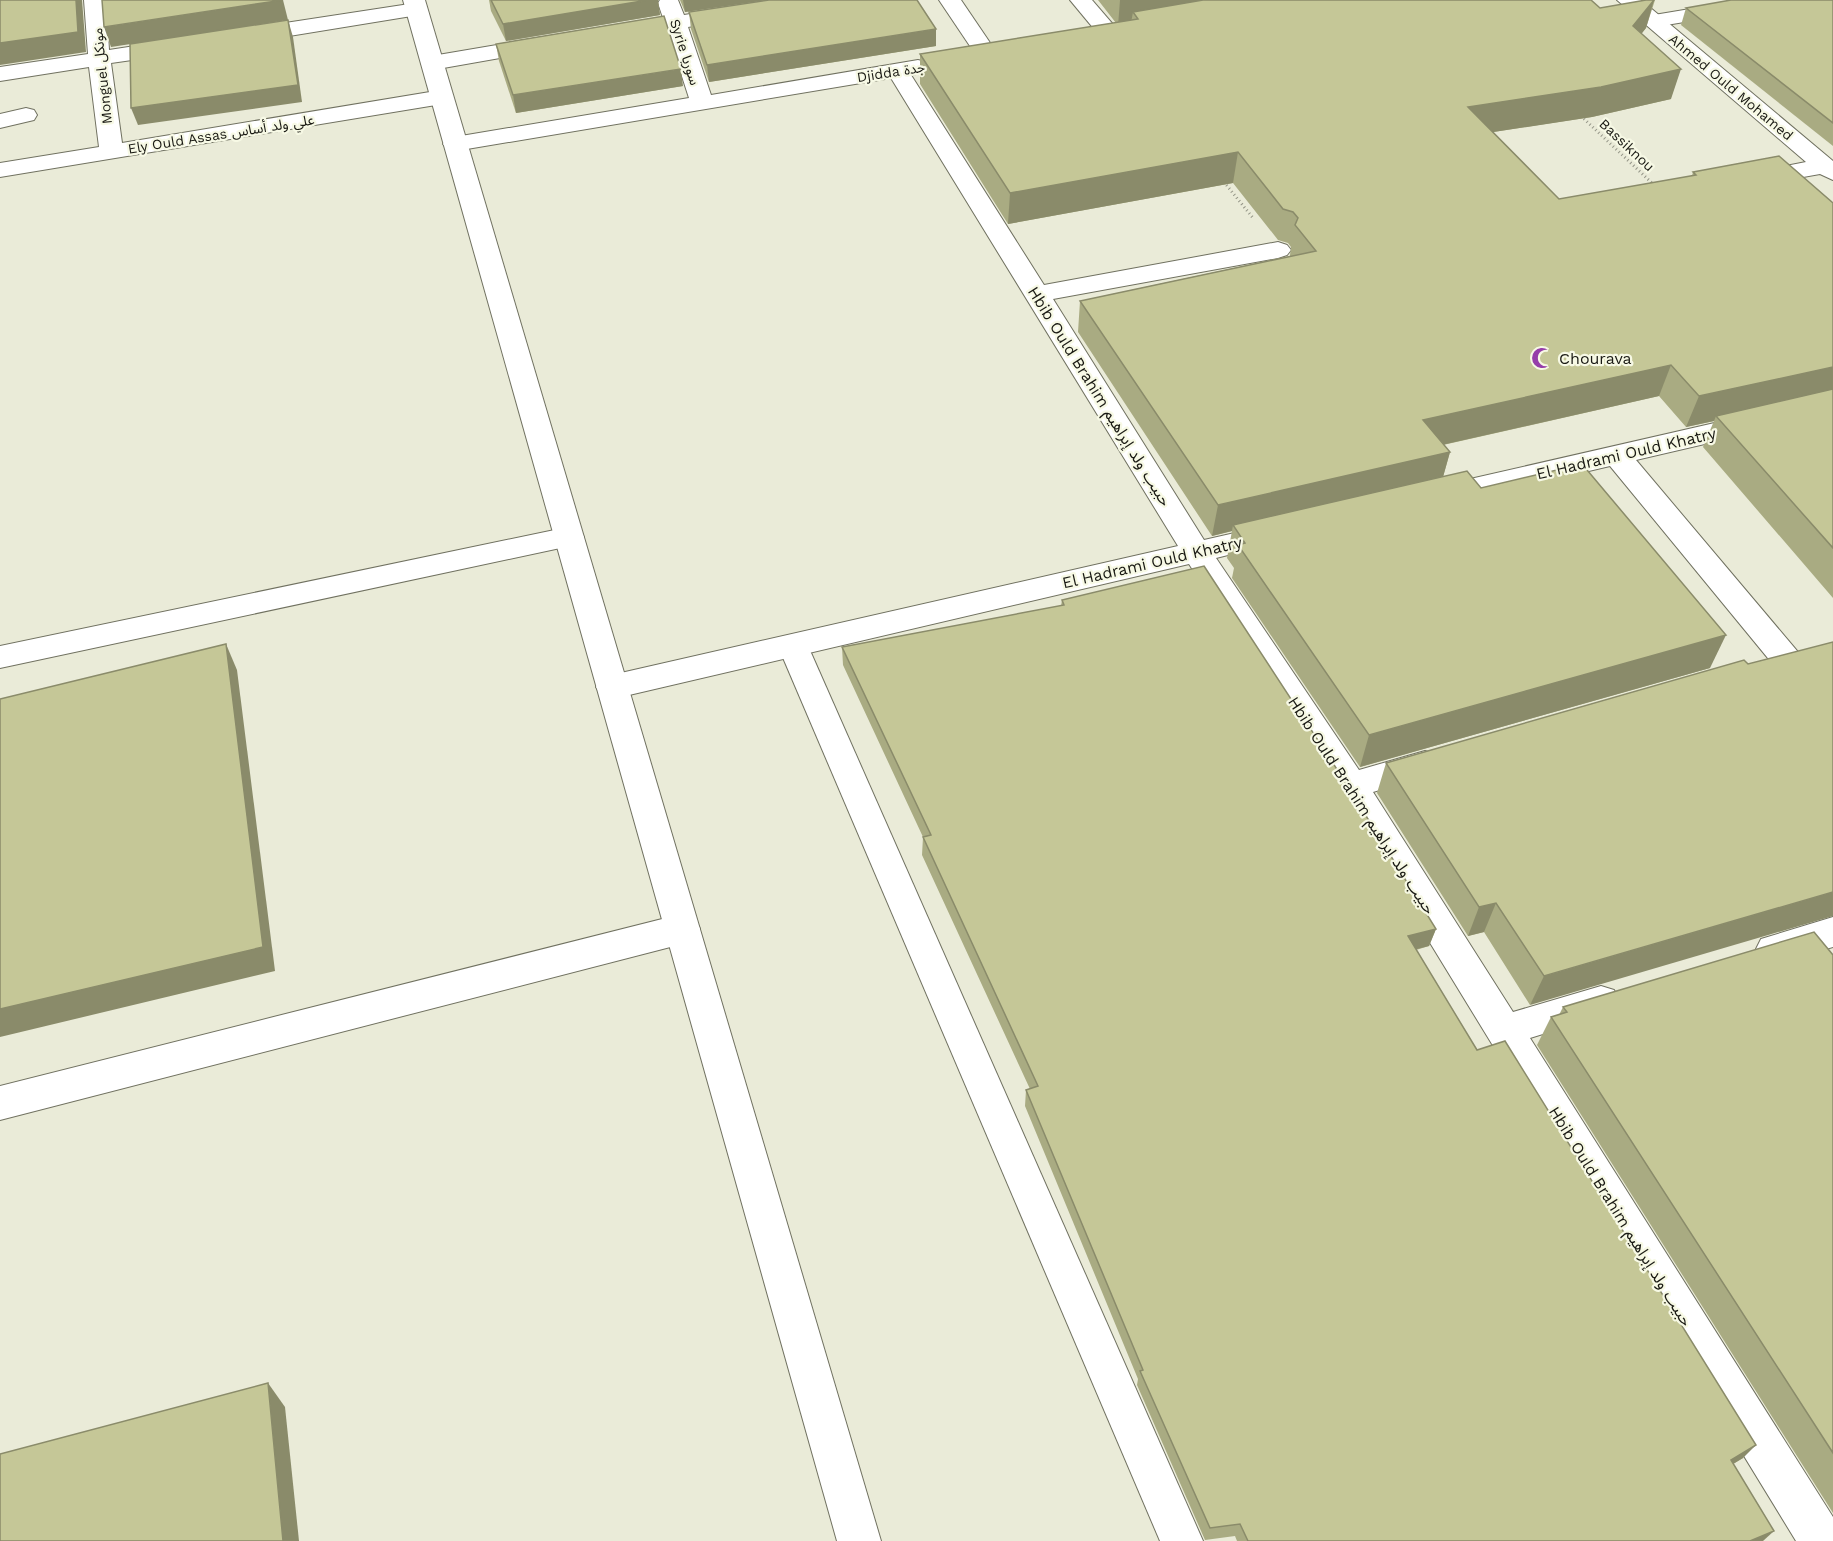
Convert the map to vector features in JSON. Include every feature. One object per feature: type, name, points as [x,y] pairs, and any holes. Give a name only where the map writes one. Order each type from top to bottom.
[{"type":"street","name":"Monguel مونكل","points":[[95,0],[99,59],[111,152]]},
{"type":"street","name":"Syrie سوريا","points":[[668,0],[702,103]]},
{"type":"street","points":[[950,0],[988,56]]},
{"type":"street","points":[[1081,0],[1112,36]]},
{"type":"street","name":"Ahmed Ould Mohamed","points":[[1628,0],[1829,170]]},
{"type":"street","points":[[228,39],[415,4],[859,1541]]},
{"type":"street","points":[[605,34],[751,11]]},
{"type":"street","points":[[1089,40],[1134,33]]},
{"type":"street","points":[[432,63],[559,42]]},
{"type":"street","points":[[0,74],[193,44]]},
{"type":"street","points":[[966,60],[1011,52]]},
{"type":"street","name":"Djidda جدة","points":[[455,144],[943,63]]},
{"type":"street","name":"Hbib Ould Brahim حبيب ولد إبراهيم","points":[[898,71],[1197,552],[1351,785],[1822,1541]]},
{"type":"street","name":"Ely Ould Assas علي ولد أساس","points":[[0,170],[441,97]]},
{"type":"street","points":[[1733,182],[1829,170]]},
{"type":"street","points":[[1037,294],[1278,250]]},
{"type":"street","name":"El Hadrami Ould Khatry","points":[[1411,502],[1833,405]]},
{"type":"street","points":[[1617,455],[1799,657],[1753,670]]},
{"type":"street","name":"El Hadrami Ould Khatry","points":[[612,687],[1298,528]]},
{"type":"street","points":[[0,657],[569,537]]},
{"type":"street","points":[[1351,785],[1454,756]]},
{"type":"street","points":[[0,1103],[682,928]]},
{"type":"street","points":[[1746,958],[1818,936],[1826,969]]},
{"type":"street","points":[[1505,1030],[1631,992]]},
{"type":"lane","points":[[1654,21],[1780,0]]},
{"type":"lane","points":[[0,121],[26,115]]},
{"type":"lane","points":[[793,646],[1182,1541]]},
{"type":"path","name":"Bassiknou","points":[[1578,113],[1656,186]]},
{"type":"building","points":[[0,0],[76,0],[78,32],[0,43]]},
{"type":"building","points":[[102,0],[283,0],[104,27]]},
{"type":"building","points":[[491,0],[648,0],[503,24]]},
{"type":"building","points":[[769,0],[917,0],[936,29],[707,65],[689,12]]},
{"type":"building","points":[[1203,0],[1591,0],[1600,8],[1654,0],[1633,26],[1681,69],[1601,87],[1468,107],[1559,199],[1696,175],[1693,172],[1779,156],[1833,203],[1833,367],[1699,396],[1671,365],[1423,420],[1450,452],[1218,505],[1080,301],[1316,251],[1295,225],[1298,218],[1293,212],[1283,209],[1238,152],[1010,193],[920,54],[1138,19],[1133,12]]},
{"type":"building","points":[[1731,0],[1833,0],[1833,123],[1686,8]]},
{"type":"building","points":[[664,16],[681,69],[513,95],[496,44]]},
{"type":"building","points":[[288,20],[298,85],[131,108],[130,44]]},
{"type":"building","points":[[1833,389],[1833,548],[1716,416]]},
{"type":"building","points":[[1582,464],[1726,635],[1369,735],[1238,545],[1245,543],[1233,525],[1467,471],[1481,488]]},
{"type":"building","points":[[1204,566],[1342,777],[1436,929],[1408,936],[1477,1050],[1505,1041],[1756,1445],[1731,1460],[1774,1531],[1750,1541],[1248,1541],[1240,1524],[1210,1528],[1140,1371],[1143,1370],[1026,1090],[1038,1086],[923,837],[931,835],[842,647],[1064,605],[1062,600]]},
{"type":"building","points":[[1833,642],[1833,892],[1544,976],[1496,903],[1479,907],[1386,763],[1744,660],[1748,664]]},
{"type":"building","points":[[226,644],[263,947],[0,1009],[0,699]]},
{"type":"building","points":[[1814,932],[1833,955],[1833,1453],[1551,1017],[1567,1012],[1563,1007]]},
{"type":"building","points":[[268,1383],[283,1541],[0,1541],[0,1454]]},
{"type":"place","name":"Chourava","points":[[1542,358]]}]
